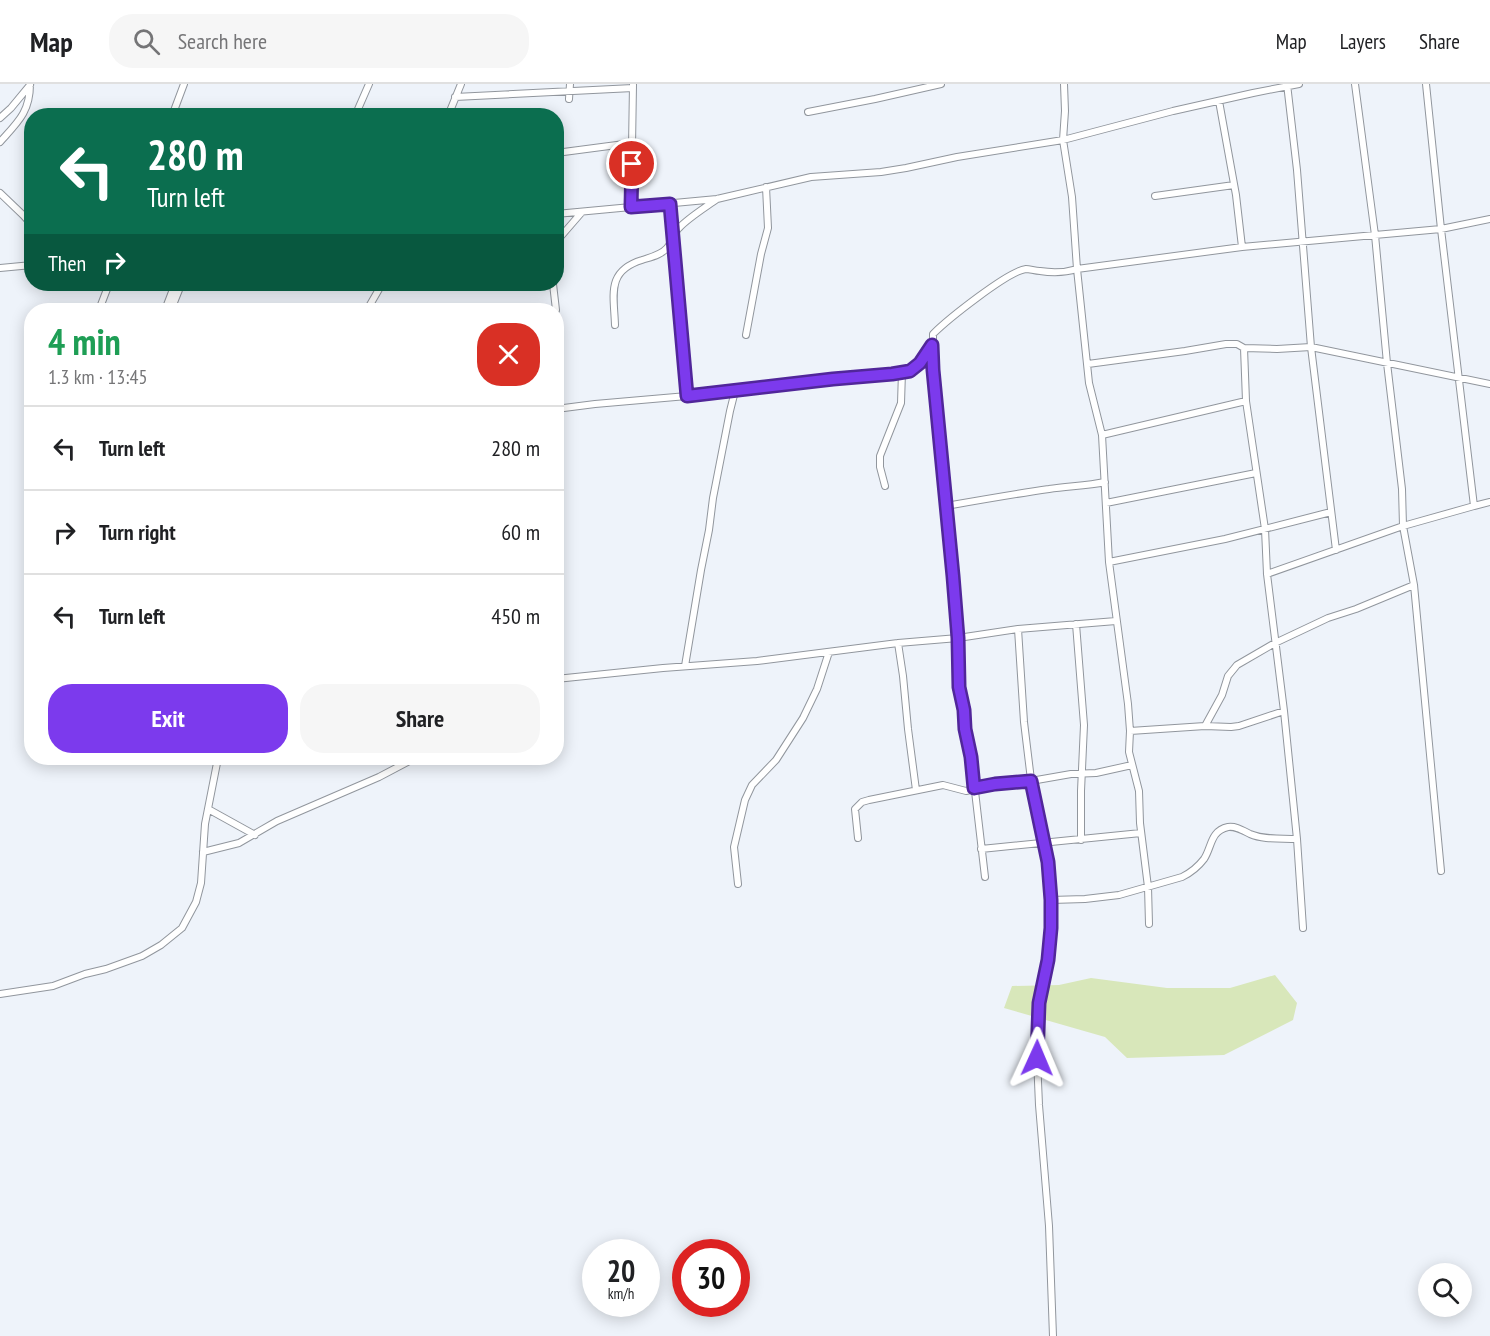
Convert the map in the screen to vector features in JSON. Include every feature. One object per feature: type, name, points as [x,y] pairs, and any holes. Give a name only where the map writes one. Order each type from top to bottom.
[{"type":"street","points":[[0,118],[31,84]]},
{"type":"street","points":[[27,108],[31,84]]},
{"type":"street","points":[[175,108],[184,84]]},
{"type":"street","points":[[358,108],[369,84]]},
{"type":"street","points":[[451,108],[461,84]]},
{"type":"street","points":[[808,112],[941,84]]},
{"type":"street","points":[[1064,84],[1063,140],[1072,197],[1089,383],[1102,435],[1109,562],[1125,681],[1130,731],[1129,752],[1139,791],[1149,924]]},
{"type":"street","points":[[564,213],[717,199],[811,177],[906,168],[1063,140],[1173,111],[1299,84]]},
{"type":"street","points":[[1355,84],[1375,235],[1402,489],[1403,526],[1414,585],[1441,871]]},
{"type":"street","points":[[1426,84],[1474,506]]},
{"type":"street","points":[[1287,85],[1297,170],[1311,347],[1336,550]]},
{"type":"street","points":[[455,97],[570,88],[633,86],[631,207]]},
{"type":"street","points":[[569,99],[570,88]]},
{"type":"street","points":[[1219,101],[1242,247]]},
{"type":"street","points":[[0,142],[24,112]]},
{"type":"street","points":[[564,152],[632,143]]},
{"type":"street","points":[[1155,196],[1234,185]]},
{"type":"street","points":[[746,335],[768,228],[766,187]]},
{"type":"street","points":[[0,193],[24,216]]},
{"type":"street","points":[[615,325],[613,289],[620,273],[630,264],[657,255],[667,248],[679,228],[717,199]]},
{"type":"street","points":[[670,204],[687,396]]},
{"type":"street","points":[[564,233],[582,212]]},
{"type":"street","points":[[985,877],[971,757],[959,687],[958,638],[933,370],[933,334],[946,321],[999,282],[1016,272],[1027,269],[1055,273],[1066,272],[1242,247],[1441,229],[1490,219]]},
{"type":"street","points":[[0,268],[24,266]]},
{"type":"street","points":[[1088,364],[1226,344],[1237,344],[1244,348],[1268,349],[1311,347],[1490,384]]},
{"type":"street","points":[[564,408],[902,372],[915,369],[932,345]]},
{"type":"street","points":[[1244,348],[1246,402],[1265,529],[1267,574],[1297,838],[1303,928]]},
{"type":"street","points":[[885,486],[880,467],[880,456],[901,404],[902,372]]},
{"type":"street","points":[[685,666],[713,498],[735,391]]},
{"type":"street","points":[[1102,435],[1246,402]]},
{"type":"street","points":[[1106,503],[1256,473]]},
{"type":"street","points":[[946,506],[1105,482]]},
{"type":"street","points":[[1267,574],[1403,526],[1490,502]]},
{"type":"street","points":[[1109,562],[1225,539],[1331,512]]},
{"type":"street","points":[[1205,726],[1222,695],[1228,676],[1238,665],[1275,643],[1328,618],[1414,585]]},
{"type":"street","points":[[564,678],[757,661],[1017,629],[1116,621]]},
{"type":"street","points":[[1076,624],[1084,726],[1081,840]]},
{"type":"street","points":[[1017,629],[1031,781],[1048,862],[1051,900],[1048,960],[1039,1003],[1037,1058],[1049,1226],[1053,1336]]},
{"type":"street","points":[[898,643],[916,790]]},
{"type":"street","points":[[738,884],[734,847],[745,800],[752,786],[776,760],[803,718],[817,689],[830,652]]},
{"type":"street","points":[[1130,731],[1239,726],[1284,711]]},
{"type":"street","points":[[0,994],[53,986],[142,956],[161,945],[182,928],[196,902],[201,883],[208,809],[217,765]]},
{"type":"street","points":[[203,852],[239,843],[255,836],[277,821],[402,765]]},
{"type":"street","points":[[858,838],[855,809],[869,800],[943,785],[966,791],[995,784],[1096,773],[1132,765]]},
{"type":"street","points":[[208,809],[255,836]]},
{"type":"street","points":[[1051,900],[1119,896],[1189,874],[1203,861],[1215,834],[1219,830],[1230,827],[1242,829],[1263,838],[1297,838]]},
{"type":"street","points":[[981,849],[1141,833]]},
{"type":"green space","points":[[1275,975],[1297,1003],[1293,1020],[1224,1055],[1127,1058],[1105,1037],[1004,1008],[1012,986],[1059,985],[1091,978],[1167,988],[1230,988]]},
{"type":"route","points":[[632,164],[631,207],[670,204],[687,396],[910,371],[915,369],[932,345],[958,638],[959,687],[974,788],[1031,781],[1048,862],[1051,928],[1048,960],[1039,1003],[1037,1058]]}]
